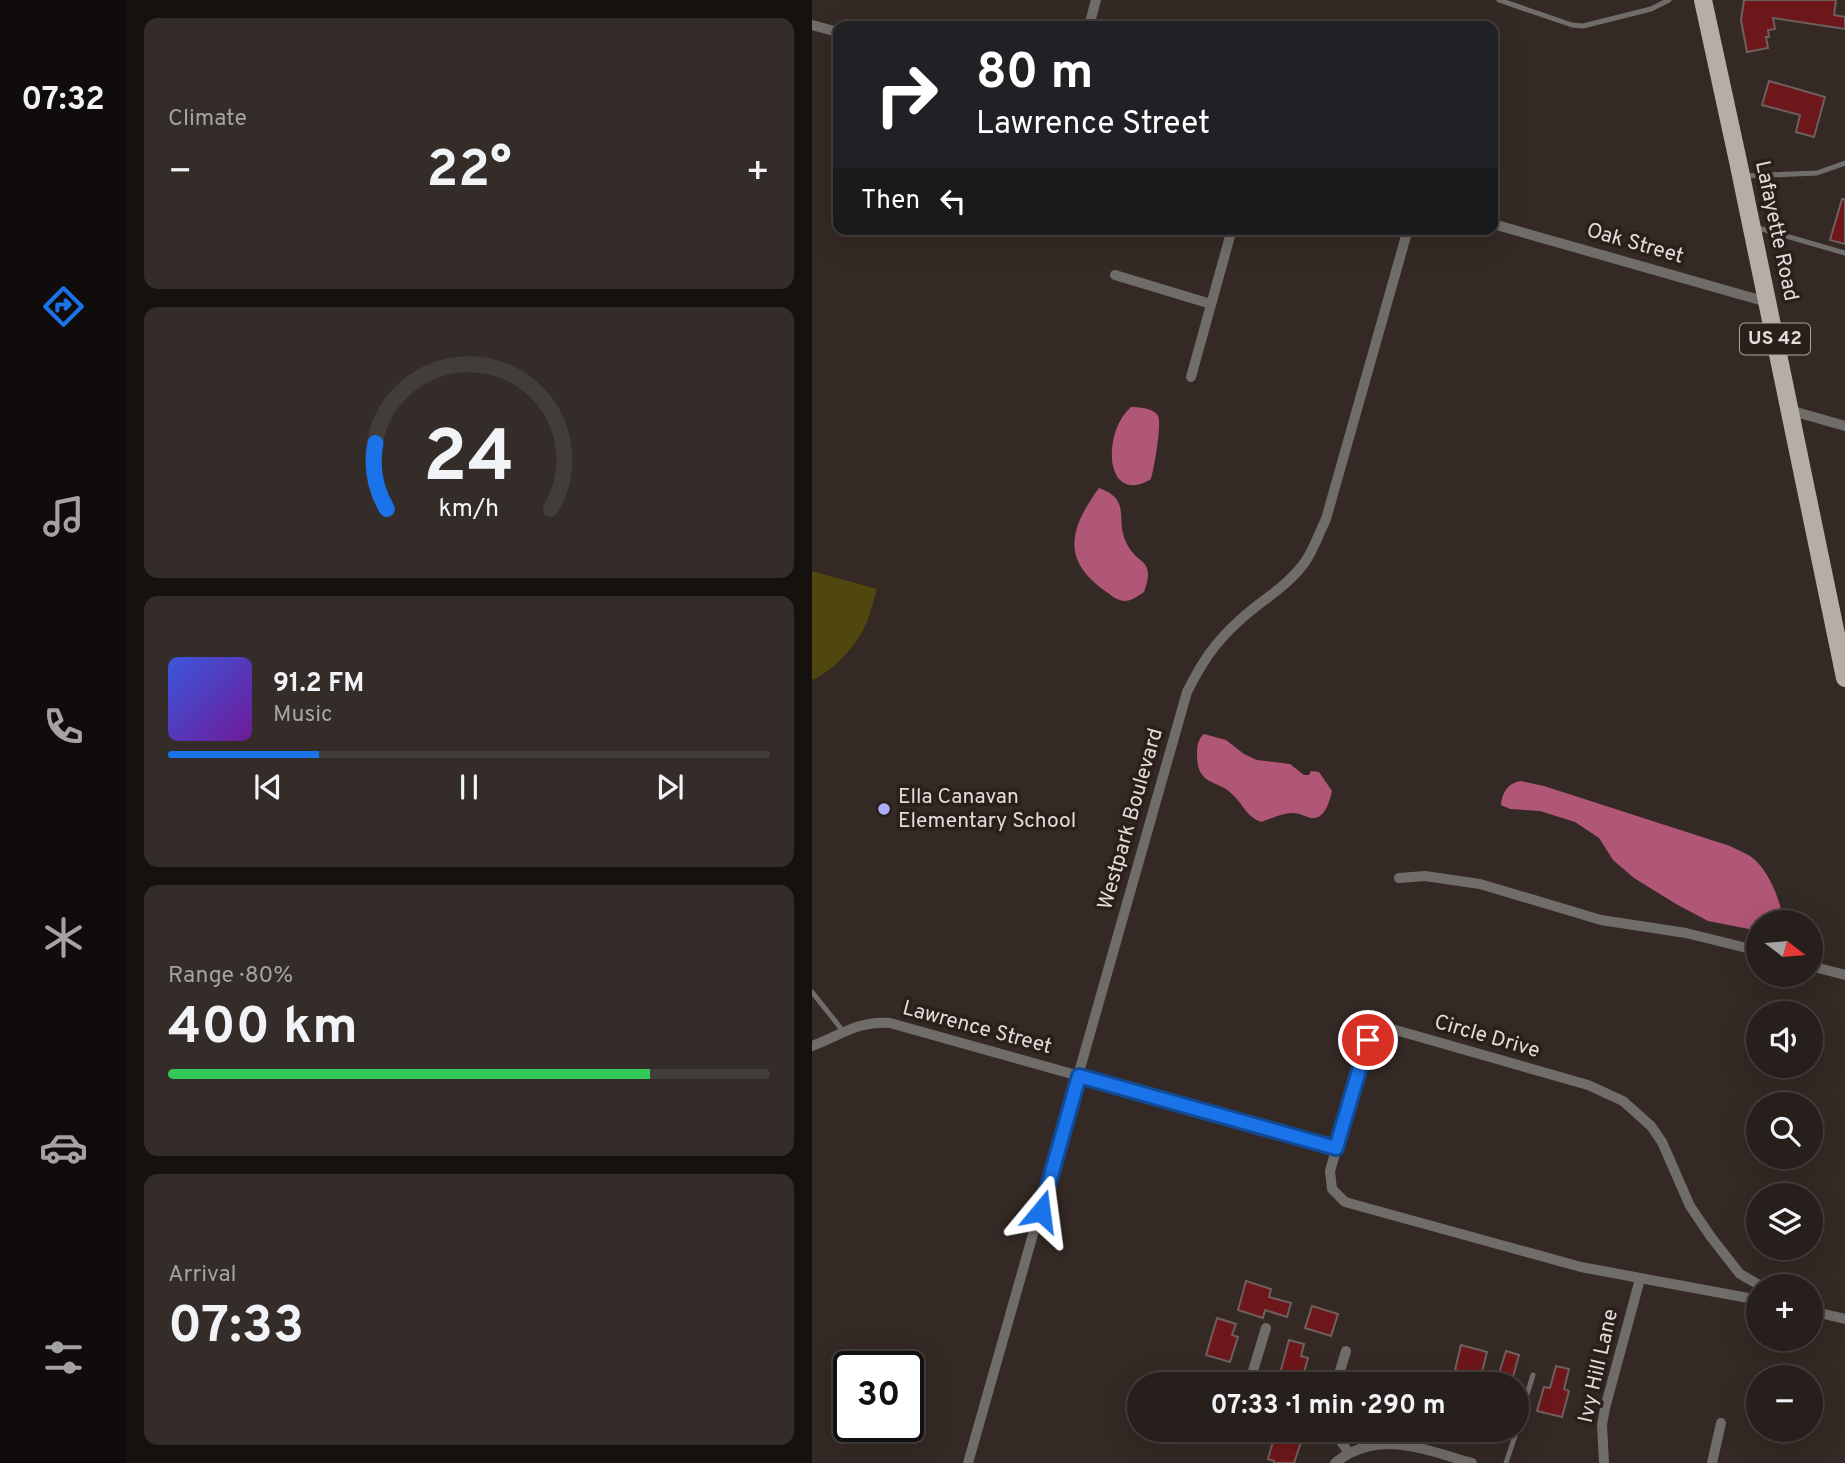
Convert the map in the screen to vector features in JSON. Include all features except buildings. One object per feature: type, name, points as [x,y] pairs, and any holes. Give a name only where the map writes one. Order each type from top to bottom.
[{"type":"main road","name":"Lafayette Road","points":[[1703,0],[1845,678]]},
{"type":"street","points":[[1090,21],[1096,0]]},
{"type":"street","points":[[812,25],[833,31]]},
{"type":"street","name":"Oak Street","points":[[1498,225],[1767,302]]},
{"type":"street","points":[[1191,377],[1230,235]]},
{"type":"street","name":"Westpark Boulevard","points":[[968,1463],[1187,692],[1206,655],[1223,636],[1277,592],[1305,562],[1326,519],[1406,235]]},
{"type":"street","points":[[1115,275],[1211,304]]},
{"type":"street","points":[[1789,410],[1845,426]]},
{"type":"street","points":[[1399,878],[1424,876],[1480,884],[1601,920],[1686,933],[1746,948]]},
{"type":"street","points":[[1824,969],[1845,975]]},
{"type":"street","name":"Lawrence Street","points":[[812,1046],[843,1031],[873,1022],[890,1023],[1336,1148]]},
{"type":"street","name":"Circle Drive","points":[[1746,1277],[1711,1237],[1690,1206],[1662,1142],[1651,1126],[1623,1101],[1588,1085],[1392,1029],[1374,1033],[1364,1048],[1329,1181],[1337,1196],[1345,1202],[1581,1268],[1746,1298]]},
{"type":"street","name":"Ivy Hill Lane","points":[[1604,1463],[1602,1425],[1605,1408],[1640,1279]]},
{"type":"street","points":[[1823,1314],[1845,1319]]},
{"type":"street","points":[[1253,1372],[1266,1328]]},
{"type":"street","points":[[1340,1372],[1346,1351]]},
{"type":"street","points":[[1712,1463],[1721,1423]]},
{"type":"street","points":[[1341,1442],[1349,1453]]},
{"type":"street","points":[[1335,1463],[1366,1446],[1398,1443],[1472,1463]]},
{"type":"lane","points":[[1499,0],[1572,25],[1583,26],[1651,9],[1669,0]]},
{"type":"lane","points":[[1741,176],[1817,173],[1845,163]]},
{"type":"lane","points":[[1752,226],[1845,253]]},
{"type":"lane","points":[[812,992],[843,1031]]},
{"type":"lane","points":[[1529,1388],[1533,1375]]},
{"type":"lane","points":[[1506,1463],[1513,1442]]},
{"type":"shaded area","points":[[1131,407],[1153,411],[1159,421],[1151,479],[1136,485],[1124,483],[1112,463],[1115,433],[1121,419]]},
{"type":"shaded area","points":[[1099,488],[1116,498],[1121,512],[1123,535],[1131,551],[1147,568],[1144,592],[1130,600],[1118,600],[1098,586],[1087,575],[1075,554],[1078,524]]},
{"type":"shaded area","points":[[812,571],[877,589],[866,623],[855,643],[835,665],[812,680]]},
{"type":"shaded area","points":[[1204,734],[1226,740],[1257,760],[1290,764],[1304,775],[1309,775],[1311,771],[1319,772],[1332,791],[1325,811],[1315,818],[1293,813],[1261,822],[1256,820],[1228,790],[1204,777],[1198,765],[1197,748]]},
{"type":"shaded area","points":[[1521,781],[1544,786],[1730,846],[1752,858],[1760,866],[1770,880],[1781,910],[1746,910],[1746,928],[1708,921],[1634,878],[1613,860],[1599,838],[1575,822],[1540,811],[1510,809],[1501,805],[1506,789]]},
{"type":"place","name":"Ella Canavan Elementary School","points":[[884,809]]},
{"type":"route","points":[[1041,1211],[1079,1076],[1336,1148],[1368,1040]]}]
